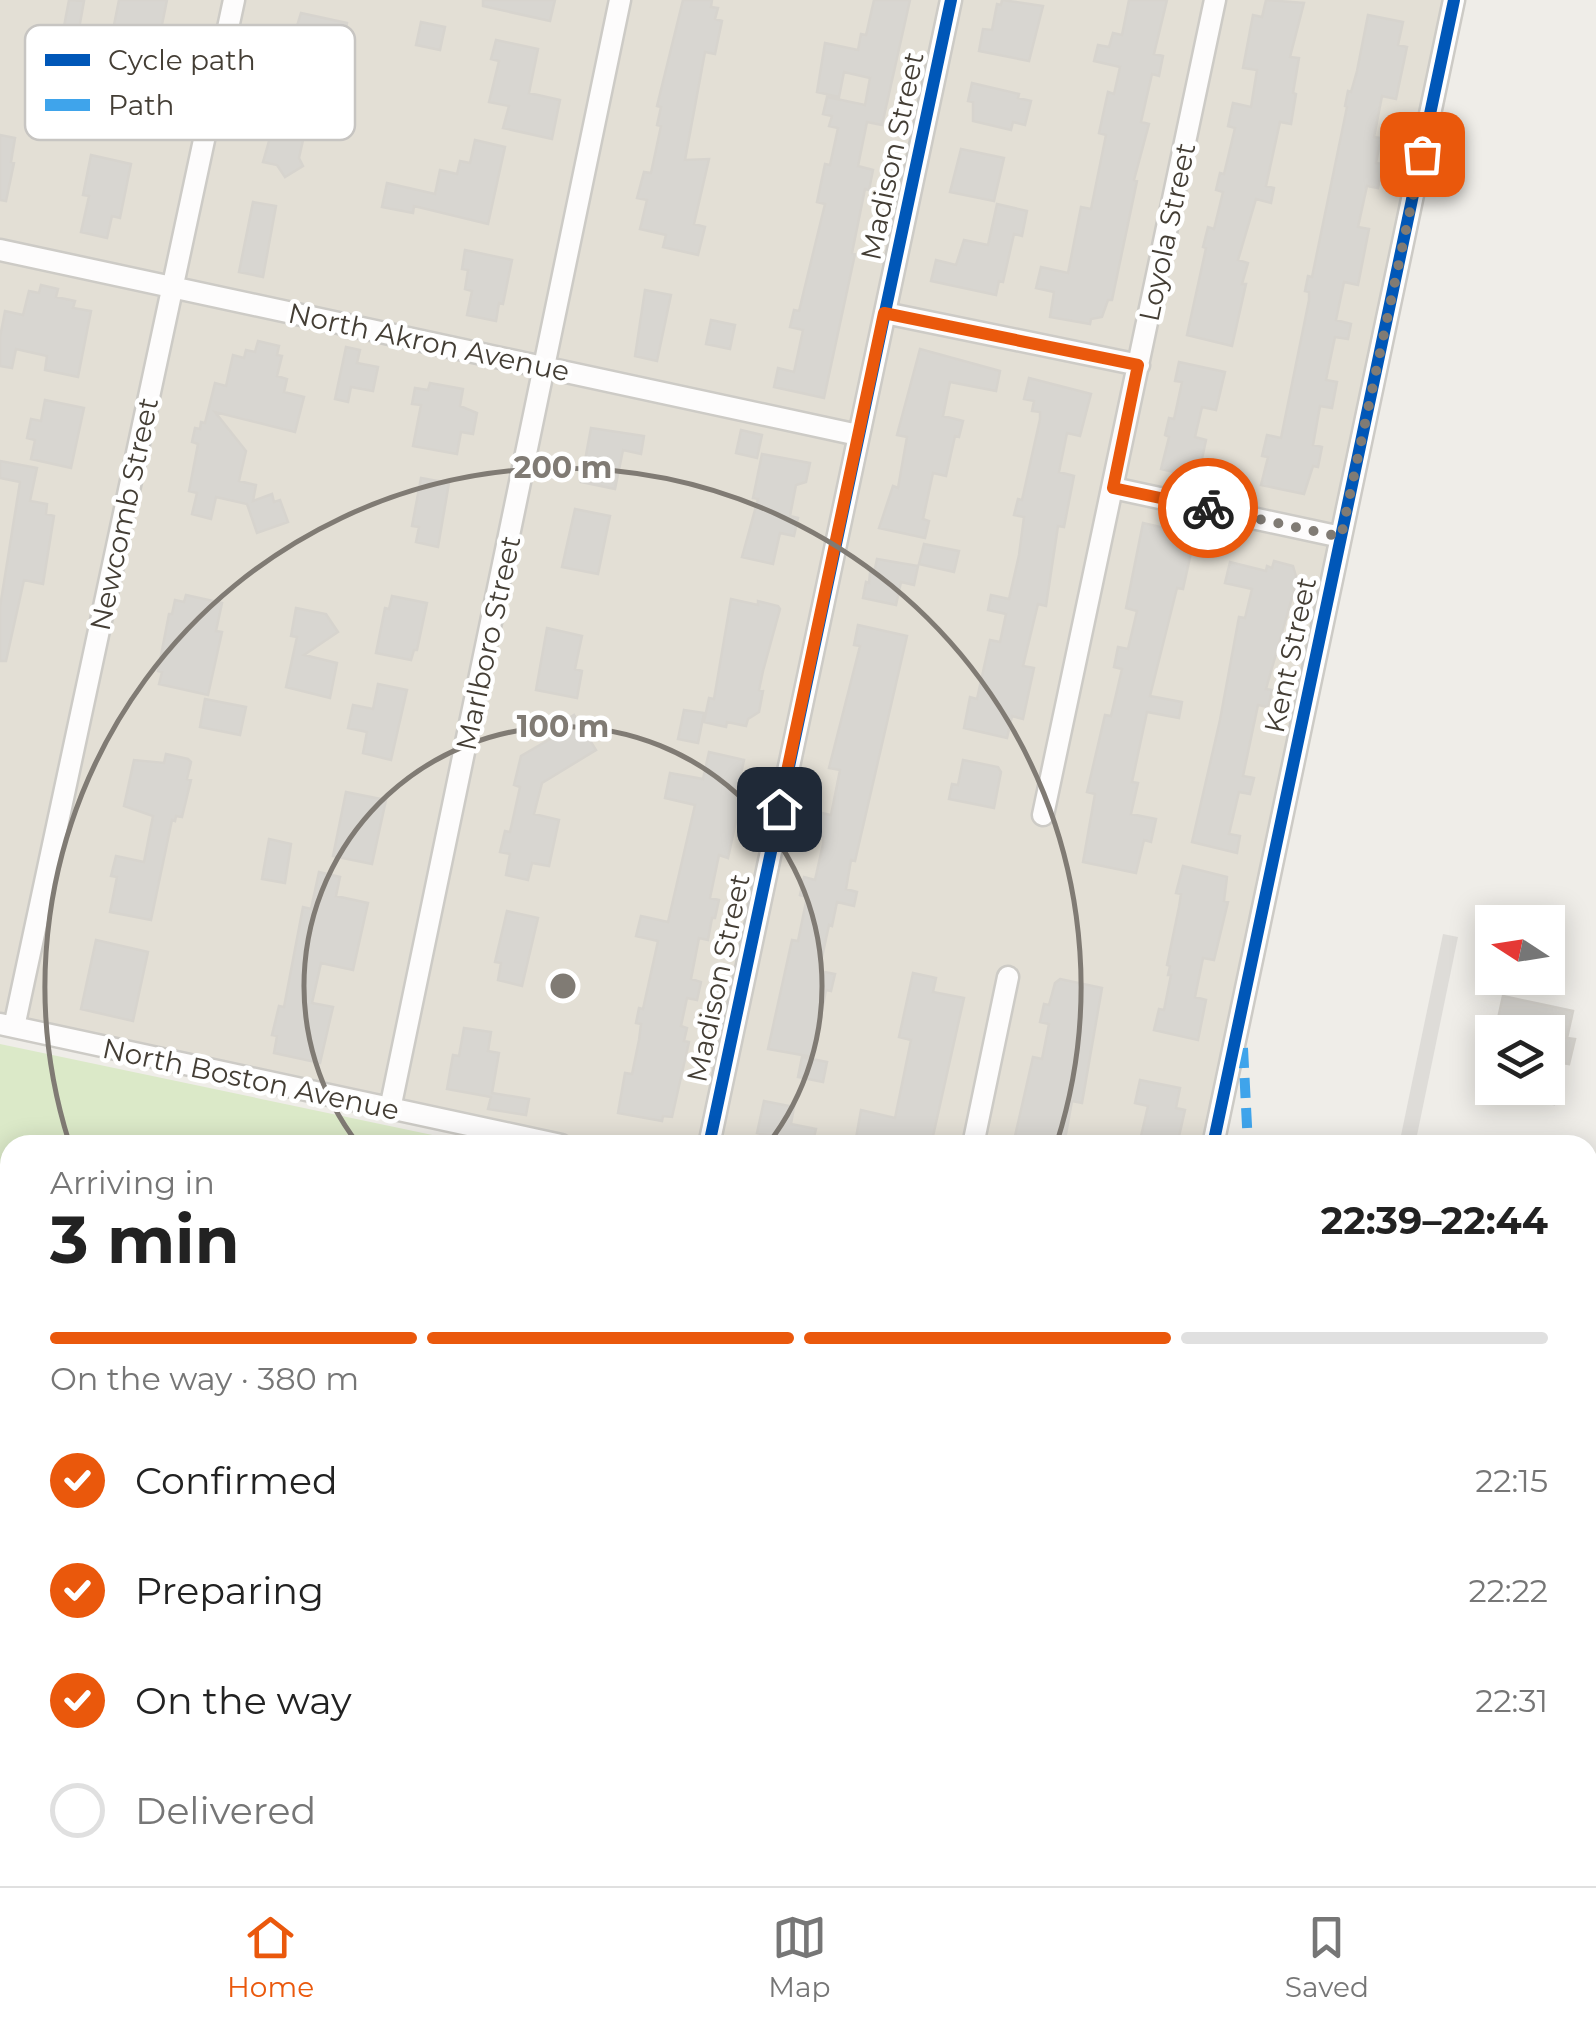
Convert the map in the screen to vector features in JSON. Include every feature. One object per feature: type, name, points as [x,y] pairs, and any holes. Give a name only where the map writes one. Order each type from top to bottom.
[{"type":"street","name":"Newcomb Street","points":[[229,25],[234,0]]},
{"type":"street","name":"Marlboro Street","points":[[390,1109],[620,0]]},
{"type":"street","name":"Madison Street","points":[[711,1135],[950,0]]},
{"type":"street","name":"Loyola Street","points":[[1043,815],[1216,0]]},
{"type":"street","name":"Kent Street","points":[[1214,1135],[1454,0]]},
{"type":"street","name":"Newcomb Street","points":[[7,1026],[204,140]]},
{"type":"street","name":"North Akron Avenue","points":[[0,250],[858,435]]},
{"type":"street","points":[[884,313],[1138,365]]},
{"type":"street","points":[[1113,488],[1341,537]]},
{"type":"street","points":[[975,1135],[1008,977]]},
{"type":"street","name":"North Boston Avenue","points":[[7,1026],[514,1135]]},
{"type":"shaded area","points":[[0,0],[1445,0],[1205,1135],[568,1135],[0,1014]]},
{"type":"shaded area","points":[[1443,934],[1458,937],[1417,1135],[1401,1135]]},
{"type":"green space","points":[[0,1044],[432,1135],[0,1135]]},
{"type":"building","points":[[69,0],[84,1],[80,25],[64,25]]},
{"type":"building","points":[[119,0],[167,0],[162,25],[114,25]]},
{"type":"building","points":[[483,0],[555,0],[550,21],[483,6]]},
{"type":"building","points":[[683,0],[712,0],[711,7],[718,8],[715,19],[722,21],[715,54],[705,52],[685,160],[709,159],[694,224],[705,227],[698,255],[663,247],[666,235],[640,229],[647,200],[637,198],[644,172],[651,173],[661,126],[657,125],[661,107],[657,106]]},
{"type":"building","points":[[874,0],[910,0],[882,125],[867,122],[858,166],[873,170],[869,190],[865,189],[824,398],[774,387],[778,368],[794,372],[803,330],[790,327],[794,310],[799,311],[825,204],[817,202],[838,128],[829,126],[832,116],[823,114],[827,97],[865,105],[870,78],[844,72],[839,97],[817,92],[825,43],[858,50],[861,34],[866,35]]},
{"type":"building","points":[[1002,0],[1043,6],[1029,61],[979,51],[983,29],[992,30],[997,4],[1001,5]]},
{"type":"building","points":[[1129,0],[1167,0],[1154,54],[1163,56],[1159,76],[1152,74],[1141,122],[1149,124],[1134,180],[1137,181],[1112,300],[1108,300],[1102,317],[1091,319],[1090,324],[1050,317],[1054,292],[1036,288],[1041,267],[1068,273],[1081,207],[1091,209],[1106,135],[1099,133],[1108,92],[1114,94],[1120,67],[1094,61],[1098,45],[1109,47],[1113,33],[1122,35]]},
{"type":"building","points":[[1266,0],[1304,3],[1290,57],[1299,58],[1293,93],[1296,94],[1291,124],[1280,122],[1266,186],[1274,188],[1271,203],[1256,199],[1238,260],[1248,263],[1232,346],[1187,335],[1208,227],[1214,229],[1223,192],[1216,190],[1235,128],[1228,126],[1233,103],[1251,107],[1257,70],[1243,68],[1253,15],[1262,17]]},
{"type":"building","points":[[301,13],[347,23],[347,25],[297,25]]},
{"type":"building","points":[[1368,15],[1403,22],[1398,45],[1407,47],[1396,99],[1382,96],[1374,137],[1381,138],[1376,163],[1383,164],[1378,188],[1367,186],[1358,227],[1369,229],[1358,285],[1344,282],[1336,320],[1351,324],[1348,339],[1335,337],[1326,380],[1337,382],[1332,408],[1320,406],[1313,445],[1322,447],[1318,467],[1313,466],[1304,494],[1261,485],[1268,457],[1262,456],[1267,435],[1281,438],[1309,300],[1309,292],[1305,291],[1308,276],[1312,277],[1348,91],[1351,92],[1357,71]]},
{"type":"building","points":[[421,22],[445,27],[440,50],[416,45]]},
{"type":"building","points":[[496,40],[538,49],[529,93],[560,100],[552,139],[503,128],[509,106],[489,102],[499,61],[491,59]]},
{"type":"building","points":[[972,83],[1019,94],[1018,98],[1031,101],[1025,125],[1013,122],[1011,130],[973,121],[973,102],[968,101]]},
{"type":"building","points":[[0,135],[15,138],[6,201],[0,200]]},
{"type":"building","points":[[269,140],[303,140],[299,158],[303,166],[285,177],[277,165],[263,162]]},
{"type":"building","points":[[475,140],[505,147],[488,224],[414,206],[413,213],[382,207],[387,183],[435,194],[440,170],[457,174],[460,161],[470,163]]},
{"type":"building","points":[[961,149],[1004,158],[994,201],[950,192]]},
{"type":"building","points":[[91,155],[131,164],[120,218],[112,216],[107,238],[81,232],[89,196],[83,195]]},
{"type":"building","points":[[253,202],[276,206],[263,277],[239,272]]},
{"type":"building","points":[[997,204],[1027,211],[1022,236],[1014,234],[1003,282],[999,281],[996,295],[931,281],[936,260],[956,265],[964,240],[988,245]]},
{"type":"building","points":[[465,250],[512,260],[496,321],[467,315],[472,291],[465,289]]},
{"type":"building","points":[[41,285],[58,289],[56,297],[75,301],[73,308],[91,311],[78,377],[45,370],[47,356],[16,349],[12,368],[0,366],[5,311],[23,315],[29,291],[39,293]]},
{"type":"building","points":[[645,290],[671,295],[657,361],[635,356]]},
{"type":"building","points":[[711,320],[735,325],[730,349],[706,344]]},
{"type":"building","points":[[258,341],[279,346],[277,355],[282,356],[277,376],[287,379],[284,392],[304,397],[295,432],[215,412],[246,451],[239,481],[256,485],[253,501],[272,494],[274,502],[280,500],[288,522],[257,533],[247,504],[216,497],[211,519],[192,514],[197,493],[189,491],[198,444],[192,442],[195,428],[200,429],[201,422],[205,423],[215,383],[226,386],[233,355],[244,358],[246,350],[255,352]]},
{"type":"building","points":[[346,347],[360,350],[357,363],[378,367],[373,391],[351,387],[348,402],[335,399]]},
{"type":"building","points":[[920,349],[1000,371],[996,391],[950,382],[943,416],[963,421],[959,437],[955,436],[946,476],[933,473],[923,519],[929,521],[925,538],[879,528],[893,486],[898,488],[907,437],[897,435]]},
{"type":"building","points":[[1179,362],[1225,372],[1216,410],[1202,407],[1195,437],[1206,440],[1202,459],[1218,463],[1214,481],[1161,469],[1169,418],[1174,419],[1182,382],[1175,381]]},
{"type":"building","points":[[1029,378],[1091,394],[1080,436],[1067,433],[1059,472],[1074,476],[1064,527],[1058,526],[1046,606],[1038,604],[1023,666],[1034,668],[1023,719],[1012,716],[1007,738],[964,728],[970,697],[977,699],[990,640],[1000,642],[1006,614],[988,610],[991,595],[1009,599],[1019,555],[1024,517],[1014,515],[1018,499],[1022,500],[1040,419],[1040,412],[1032,411],[1034,401],[1024,399]]},
{"type":"building","points":[[430,383],[463,389],[460,406],[477,413],[473,434],[461,432],[457,454],[413,446],[421,405],[412,404],[415,388],[428,390]]},
{"type":"building","points":[[45,400],[84,408],[71,468],[31,459],[35,440],[27,438],[31,419],[41,421]]},
{"type":"building","points":[[591,428],[644,436],[641,454],[623,450],[615,489],[581,482]]},
{"type":"building","points":[[741,430],[762,435],[757,458],[736,453]]},
{"type":"building","points":[[762,454],[810,463],[806,482],[796,485],[790,516],[798,518],[794,536],[780,533],[773,564],[742,557],[758,499],[753,498]]},
{"type":"building","points":[[0,461],[37,468],[30,501],[47,504],[46,514],[54,516],[43,584],[24,580],[6,661],[0,661],[0,607],[20,482],[0,478]]},
{"type":"building","points":[[421,478],[449,483],[438,547],[416,542],[419,527],[412,526]]},
{"type":"building","points":[[575,509],[610,516],[598,574],[562,567]]},
{"type":"building","points":[[1143,523],[1195,535],[1183,589],[1177,588],[1150,696],[1182,702],[1179,718],[1147,712],[1132,782],[1138,783],[1131,814],[1156,819],[1151,842],[1144,840],[1136,873],[1083,862],[1095,794],[1087,792],[1105,715],[1111,716],[1122,669],[1114,667],[1118,647],[1128,649],[1137,611],[1126,608]]},
{"type":"building","points":[[924,544],[959,551],[954,572],[919,564]]},
{"type":"building","points":[[877,559],[918,566],[914,585],[901,582],[896,605],[863,598]]},
{"type":"building","points":[[1274,561],[1293,566],[1297,580],[1266,689],[1272,690],[1268,707],[1258,705],[1243,776],[1254,778],[1250,794],[1239,792],[1229,834],[1240,836],[1237,853],[1192,842],[1239,617],[1245,618],[1252,589],[1225,583],[1230,562],[1266,571]]},
{"type":"building","points":[[186,595],[222,603],[216,631],[222,632],[208,695],[159,684],[169,614],[175,600],[184,602]]},
{"type":"building","points":[[392,596],[427,603],[417,650],[411,660],[376,653],[385,608],[389,609]]},
{"type":"building","points":[[731,599],[758,605],[758,601],[780,609],[759,690],[763,691],[759,712],[748,719],[746,726],[727,722],[726,727],[704,722],[709,698],[714,699]]},
{"type":"building","points":[[296,608],[326,614],[338,632],[304,655],[337,663],[330,698],[286,687],[297,637],[291,636]]},
{"type":"building","points":[[858,625],[907,636],[855,861],[851,860],[846,889],[857,892],[854,906],[837,902],[832,926],[829,925],[819,971],[835,974],[831,991],[826,990],[813,1057],[768,1049],[792,940],[798,941],[807,897],[800,895],[804,877],[815,880],[823,844],[823,837],[813,835],[817,812],[831,815],[840,770],[829,768],[860,646],[854,645]]},
{"type":"building","points":[[547,628],[582,636],[575,669],[582,671],[577,698],[536,690]]},
{"type":"building","points":[[378,684],[407,690],[391,760],[363,753],[367,732],[348,728],[353,705],[373,709]]},
{"type":"building","points":[[205,699],[246,707],[240,735],[200,727]]},
{"type":"building","points":[[684,710],[704,713],[698,743],[678,739]]},
{"type":"building","points":[[574,715],[596,750],[542,783],[534,814],[559,820],[549,866],[532,863],[528,880],[506,875],[510,854],[500,852],[505,831],[510,832],[520,787],[514,785],[521,756],[550,739],[546,732]]},
{"type":"building","points":[[709,752],[744,760],[736,797],[741,798],[728,858],[719,855],[710,898],[719,900],[715,918],[708,940],[699,938],[691,979],[701,982],[697,1000],[687,998],[681,1026],[687,1028],[684,1041],[689,1042],[672,1117],[663,1116],[662,1121],[618,1113],[625,1073],[632,1074],[641,1024],[636,1023],[639,1008],[643,1009],[658,941],[636,936],[641,916],[668,922],[695,805],[665,798],[670,773],[703,779]]},
{"type":"building","points":[[166,754],[191,762],[187,779],[191,780],[182,817],[172,820],[151,920],[110,912],[117,877],[111,876],[116,856],[144,862],[153,816],[124,806],[134,760],[164,763]]},
{"type":"building","points":[[963,760],[998,767],[1001,772],[994,808],[949,799],[952,784],[958,785]]},
{"type":"building","points":[[346,792],[386,800],[372,864],[333,856]]},
{"type":"building","points":[[269,839],[291,844],[285,883],[262,879]]},
{"type":"building","points":[[1183,866],[1227,877],[1224,901],[1228,902],[1214,960],[1203,958],[1195,997],[1206,1000],[1198,1040],[1154,1030],[1159,1009],[1164,1010],[1171,975],[1167,965]]},
{"type":"building","points":[[319,872],[340,877],[336,896],[368,903],[353,970],[321,963],[312,1003],[333,1007],[320,1063],[274,1053],[277,1036],[272,1035],[279,1006],[284,1007],[303,907],[311,909]]},
{"type":"building","points":[[507,911],[538,918],[522,986],[498,980],[501,963],[495,962]]},
{"type":"building","points":[[96,940],[148,952],[133,1021],[81,1009]]},
{"type":"building","points":[[913,973],[936,978],[933,992],[964,998],[933,1135],[857,1135],[861,1110],[895,1118],[911,1040],[899,1037]]},
{"type":"building","points":[[1060,979],[1102,988],[1082,1103],[1072,1101],[1066,1135],[1015,1135],[1033,1057],[1042,1059],[1049,1024],[1040,1022]]},
{"type":"building","points":[[1503,996],[1573,1011],[1567,1038],[1575,1039],[1569,1064],[1565,1063],[1565,1015],[1499,1015]]},
{"type":"building","points":[[464,1028],[491,1032],[488,1051],[499,1053],[492,1093],[529,1099],[526,1115],[488,1109],[491,1097],[447,1089],[453,1055],[459,1056]]},
{"type":"building","points":[[802,1057],[827,1062],[823,1082],[798,1077]]},
{"type":"building","points":[[1140,1080],[1180,1088],[1176,1108],[1185,1110],[1179,1135],[1141,1135],[1148,1106],[1135,1103]]},
{"type":"building","points":[[764,1101],[794,1107],[791,1124],[816,1129],[814,1135],[757,1133]]},
{"type":"marked path","points":[[1243,1048],[1247,1135]]},
{"type":"cycle path","points":[[711,1135],[951,0]]},
{"type":"cycle path","points":[[1215,1135],[1454,0]]},
{"type":"way so far","points":[[1208,508],[1341,537],[1422,154]]},
{"type":"route","points":[[779,809],[884,313],[1138,365],[1113,488],[1208,508]]}]
